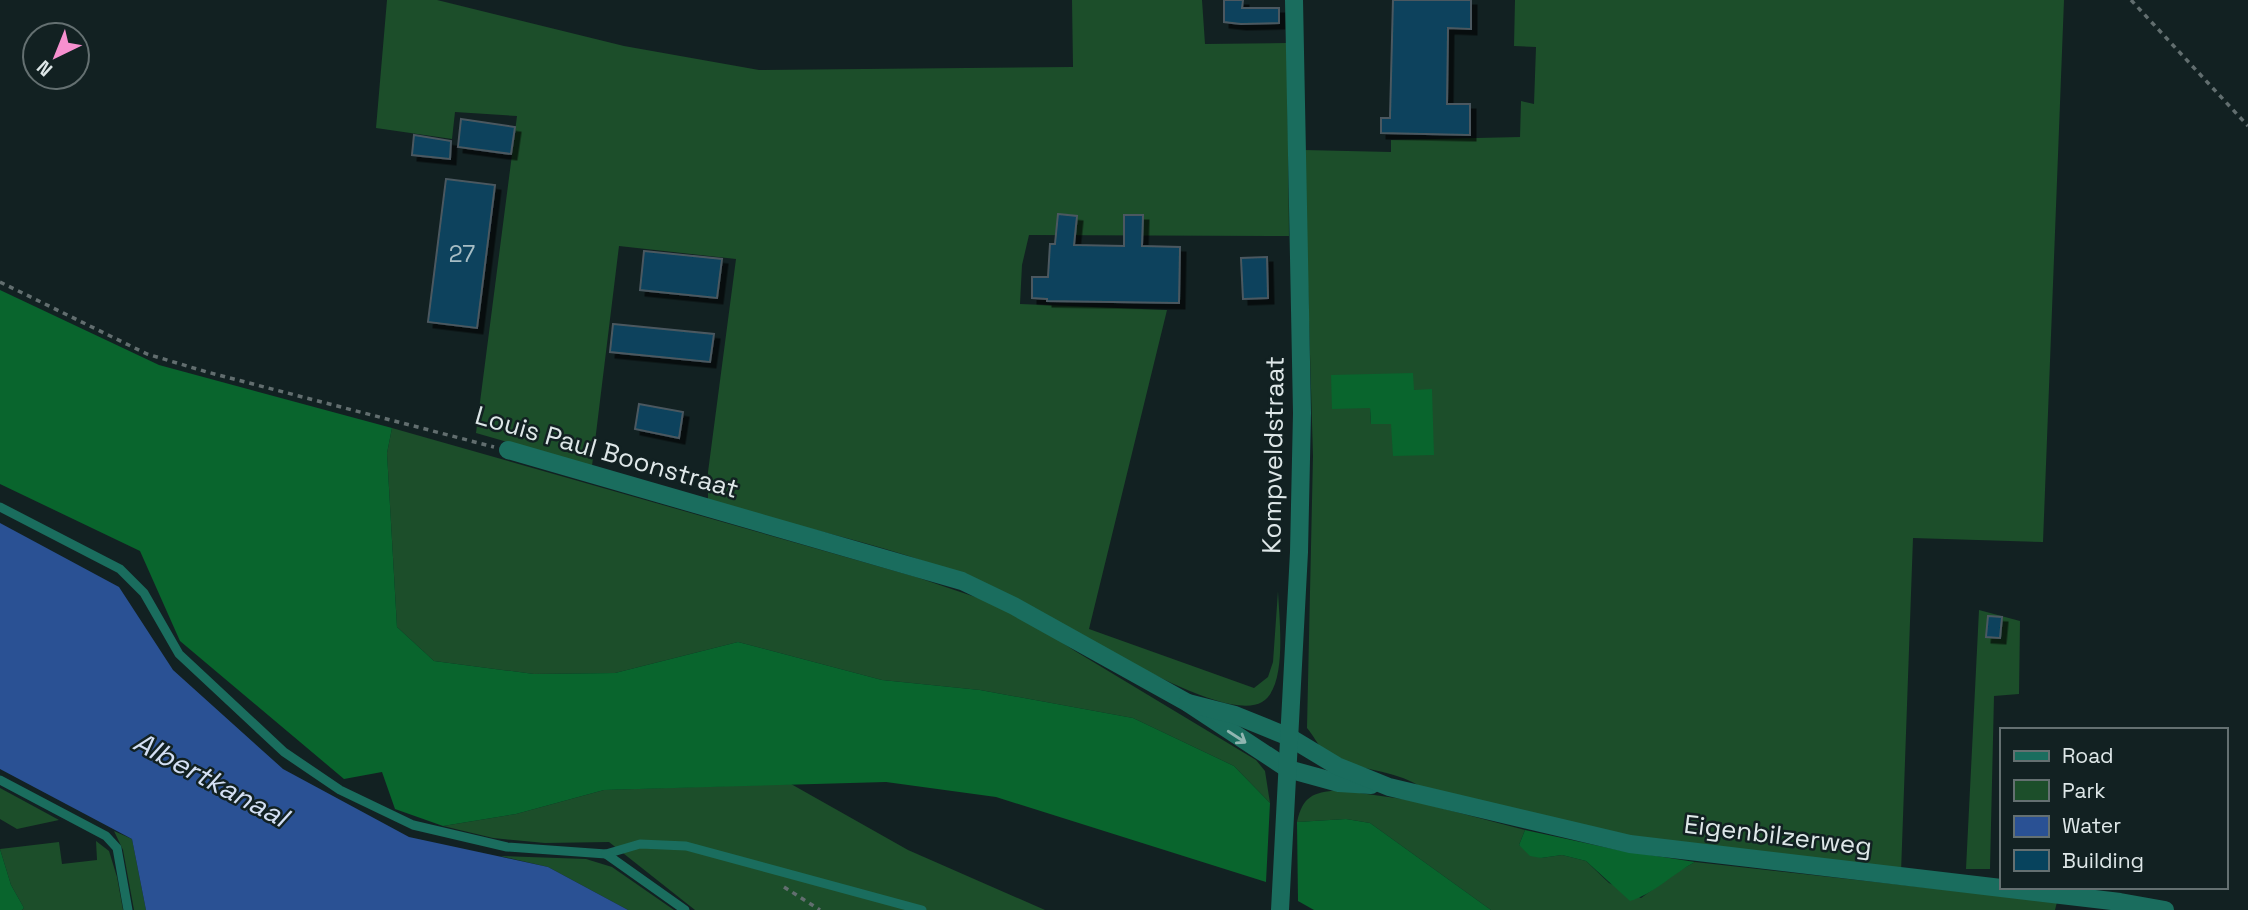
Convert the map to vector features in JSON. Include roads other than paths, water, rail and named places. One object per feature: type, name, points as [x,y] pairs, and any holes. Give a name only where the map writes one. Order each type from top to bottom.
[{"type":"street","name":"Kompveldstraat","points":[[1280,910],[1299,552],[1302,413],[1294,0]]},
{"type":"street","name":"Louis Paul Boonstraat","points":[[508,450],[962,581],[1014,606],[1188,703],[1288,769]]},
{"type":"street","name":"Louis Paul Boonstraat","points":[[1188,703],[1235,715],[1290,737]]},
{"type":"street","name":"Eigenbilzerweg","points":[[1290,737],[1337,766],[1389,787],[1630,844],[2000,888]]},
{"type":"street","name":"Eigenbilzerweg","points":[[1288,769],[1339,783],[1389,787]]},
{"type":"street","name":"Eigenbilzerweg","points":[[2010,889],[2165,910]]},
{"type":"lane","points":[[0,507],[121,569],[144,593],[179,654],[284,752],[340,789],[412,825],[508,847],[606,854],[640,844],[686,846],[922,910]]},
{"type":"lane","points":[[0,780],[106,836],[117,848],[128,910]]},
{"type":"lane","points":[[606,854],[685,910]]},
{"type":"water","name":"Albertkanaal","points":[[0,523],[119,587],[173,670],[283,769],[409,837],[548,867],[628,910],[146,910],[132,839],[0,769]]}]
